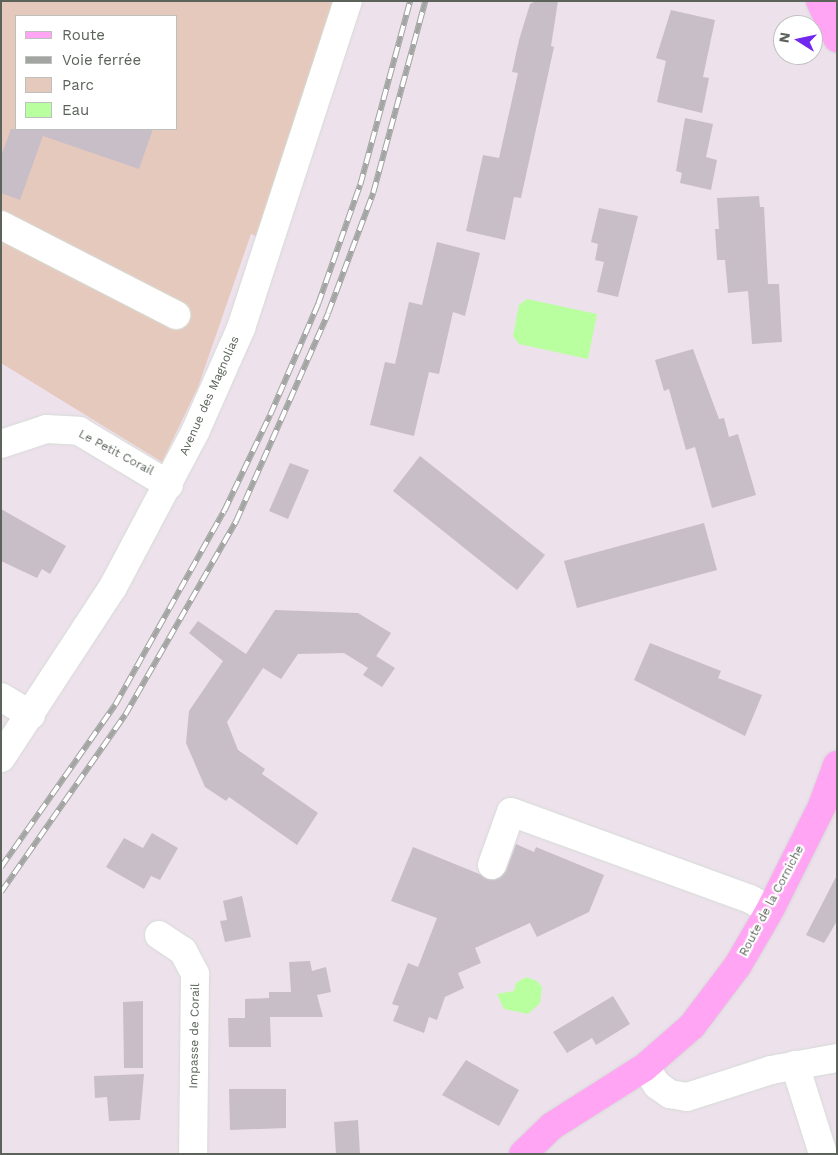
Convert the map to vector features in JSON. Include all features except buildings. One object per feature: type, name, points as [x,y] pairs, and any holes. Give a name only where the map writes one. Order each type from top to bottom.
[{"type":"main road","points":[[820,1],[837,38]]},
{"type":"main road","name":"Route de la Corniche","points":[[523,1154],[552,1126],[645,1066],[692,1026],[738,964],[770,910],[822,806],[837,765]]},
{"type":"street","name":"Avenue des Magnolias","points":[[1,758],[31,715],[113,587],[169,485],[241,328],[348,1]]},
{"type":"street","points":[[1,225],[176,315]]},
{"type":"street","name":"Le Petit Corail","points":[[1,444],[46,429],[80,431],[169,485]]},
{"type":"street","points":[[1,697],[31,715]]},
{"type":"street","points":[[492,865],[510,812],[750,899],[770,910]]},
{"type":"street","name":"Impasse de Corail","points":[[159,935],[183,951],[195,974],[193,1154]]},
{"type":"street","points":[[645,1066],[657,1085],[670,1094],[687,1097],[795,1065],[837,1058]]},
{"type":"street","points":[[795,1065],[823,1154]]},
{"type":"green space","points":[[1,1],[342,1],[260,238],[251,234],[198,387],[162,462],[1,363]]},
{"type":"water","points":[[527,299],[597,314],[588,359],[519,344],[513,336],[519,305]]},
{"type":"water","points":[[526,977],[537,981],[542,987],[540,1003],[528,1014],[504,1009],[497,994],[514,991],[516,983]]},
{"type":"railway","points":[[1,867],[115,705],[224,511],[270,415],[318,304],[360,185],[410,1]]},
{"type":"railway","points":[[1,892],[125,715],[236,521],[328,313],[373,193],[425,1]]}]
